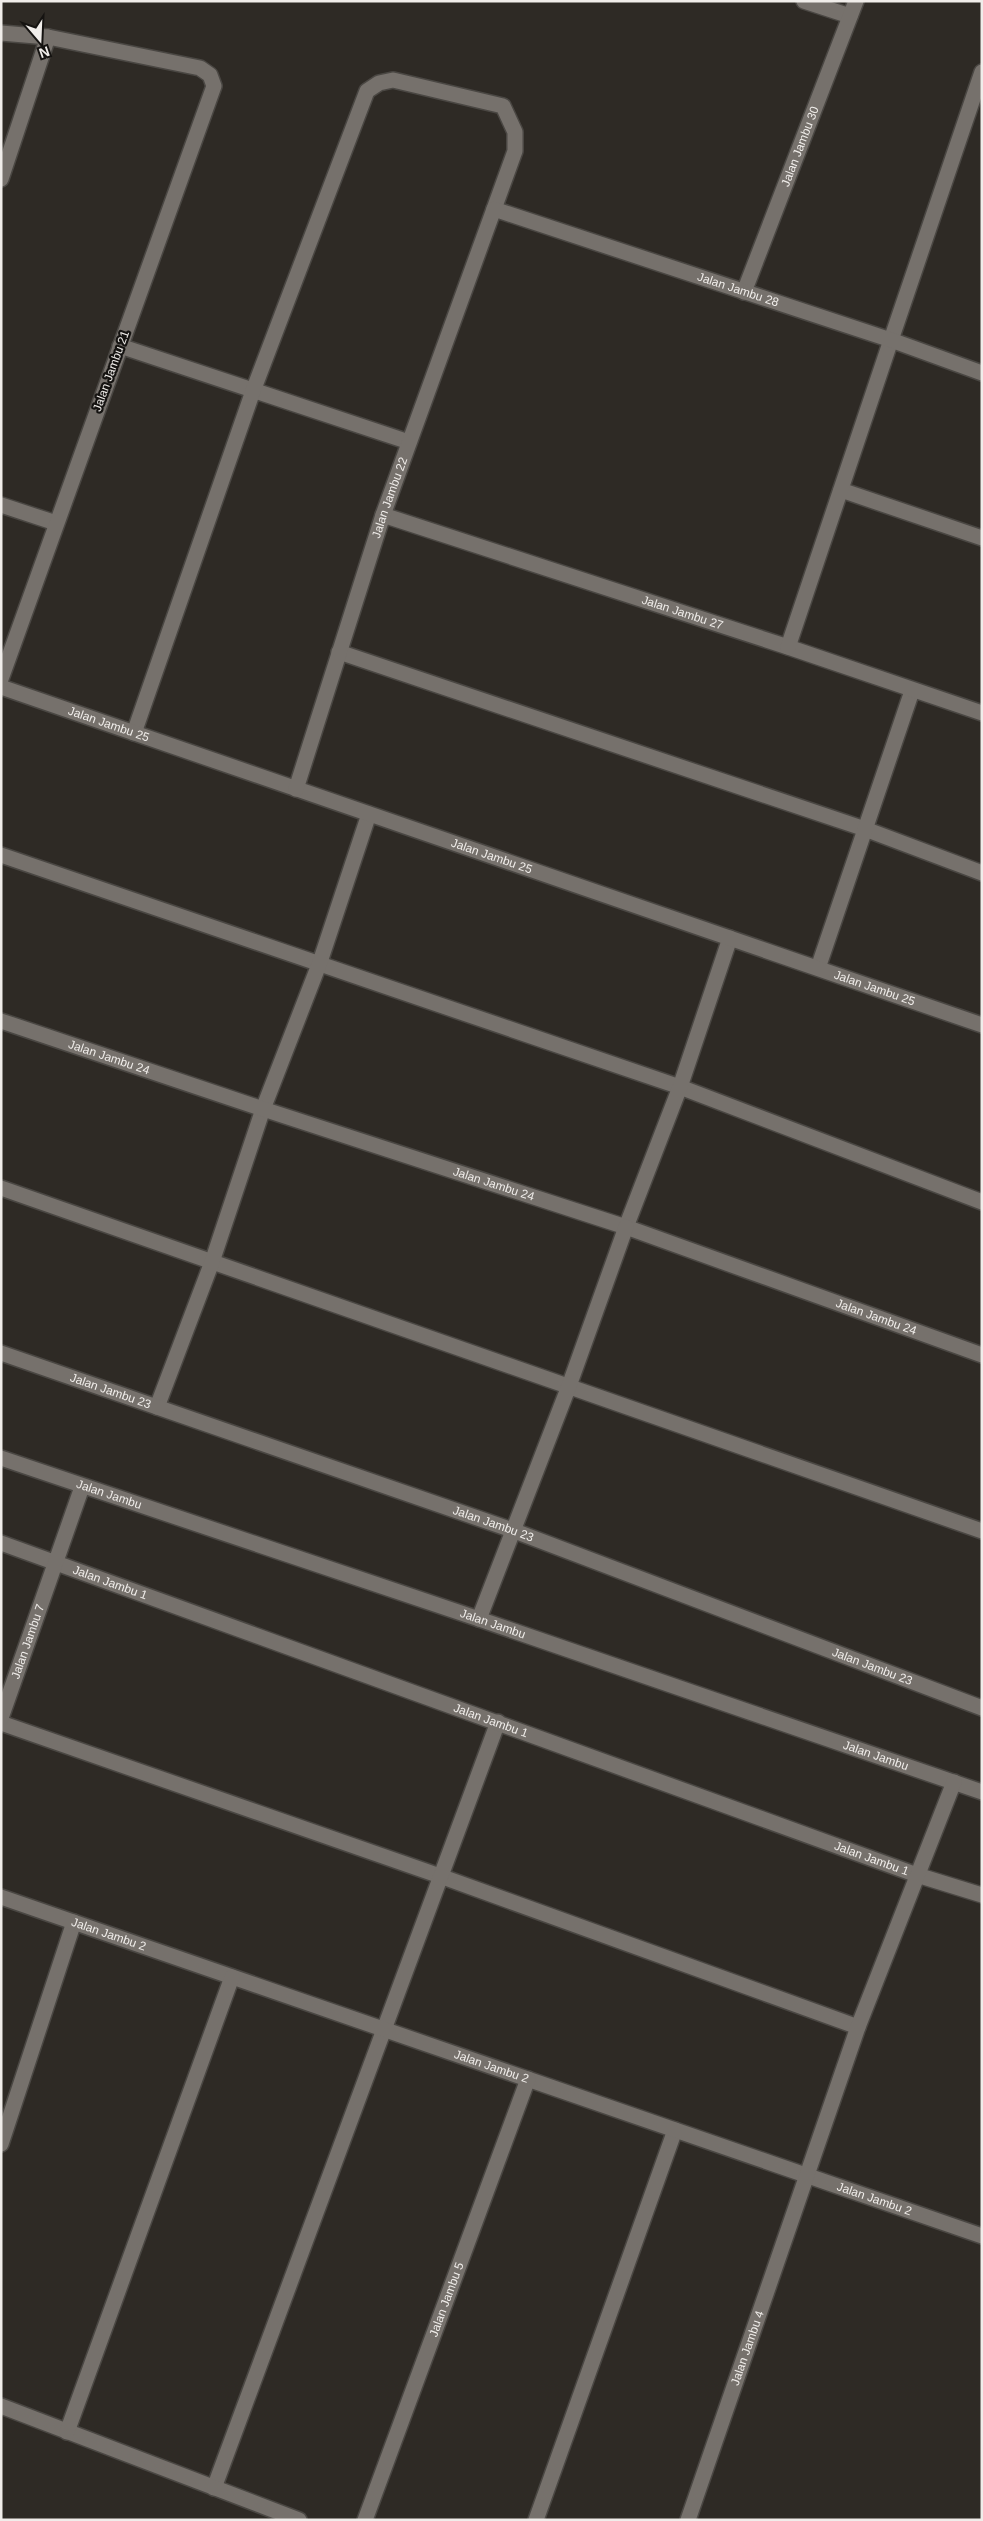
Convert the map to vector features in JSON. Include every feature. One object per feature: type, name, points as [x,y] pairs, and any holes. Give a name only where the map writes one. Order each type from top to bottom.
[{"type":"street","points":[[804,1],[850,16]]},
{"type":"street","name":"Jalan Jambu 30","points":[[744,292],[856,1]]},
{"type":"street","points":[[1,33],[48,37],[1,179]]},
{"type":"street","name":"Jalan Jambu 21","points":[[1,679],[214,86],[210,75],[200,68],[48,37]]},
{"type":"street","points":[[788,647],[982,72]]},
{"type":"street","name":"Jalan Jambu 22","points":[[253,391],[367,91],[379,84],[393,80],[503,106],[515,132],[515,151],[383,515],[296,788]]},
{"type":"street","name":"Jalan Jambu 28","points":[[494,209],[891,340],[982,373]]},
{"type":"street","points":[[120,346],[409,442]]},
{"type":"street","points":[[134,733],[253,391]]},
{"type":"street","points":[[841,490],[982,538]]},
{"type":"street","points":[[1,505],[56,523]]},
{"type":"street","name":"Jalan Jambu 27","points":[[383,515],[788,647],[912,691],[982,713]]},
{"type":"street","points":[[339,652],[865,829],[982,873]]},
{"type":"street","name":"Jalan Jambu 25","points":[[1,687],[982,1025]]},
{"type":"street","points":[[818,968],[912,691]]},
{"type":"street","points":[[157,1407],[212,1262],[263,1109],[320,962],[369,814]]},
{"type":"street","points":[[1,855],[320,962],[680,1087],[982,1202]]},
{"type":"street","points":[[479,1619],[569,1386],[626,1227],[680,1087],[730,938]]},
{"type":"street","name":"Jalan Jambu 24","points":[[1,1021],[263,1109],[626,1227],[982,1355]]},
{"type":"street","points":[[1,1188],[982,1531]]},
{"type":"street","name":"Jalan Jambu 23","points":[[1,1353],[512,1530],[982,1708]]},
{"type":"street","name":"Jalan Jambu","points":[[1,1458],[82,1487],[479,1619],[982,1792]]},
{"type":"street","name":"Jalan Jambu 7","points":[[1,1718],[82,1487]]},
{"type":"street","name":"Jalan Jambu 1","points":[[1,1543],[54,1564],[498,1722],[917,1875],[982,1895]]},
{"type":"street","points":[[214,2488],[382,2029],[498,1722]]},
{"type":"street","points":[[1,1723],[440,1876],[858,2027]]},
{"type":"street","name":"Jalan Jambu 4","points":[[688,2520],[858,2027],[954,1782]]},
{"type":"street","name":"Jalan Jambu 2","points":[[1,1896],[982,2236]]},
{"type":"street","points":[[1,2144],[74,1922]]},
{"type":"street","points":[[66,2432],[232,1977]]},
{"type":"street","name":"Jalan Jambu 5","points":[[365,2520],[528,2079]]},
{"type":"street","points":[[536,2520],[675,2130]]},
{"type":"street","points":[[1,2406],[299,2520]]}]
